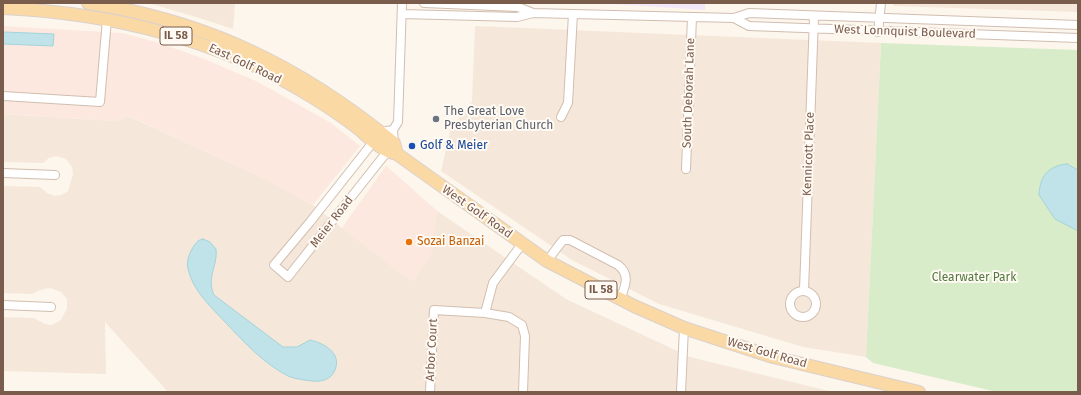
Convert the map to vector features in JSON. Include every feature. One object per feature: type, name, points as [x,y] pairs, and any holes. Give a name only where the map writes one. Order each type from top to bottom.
[{"type":"main road","name":"East Golf Road","points":[[88,3],[163,18],[237,44],[295,73],[333,96],[392,150],[427,177]]},
{"type":"main road","name":"East Golf Road","points":[[3,8],[107,19],[193,41],[258,69],[304,92],[354,125],[377,137]]},
{"type":"main road","name":"West Golf Road","points":[[427,177],[547,261],[620,300],[684,328],[773,357],[919,392]]},
{"type":"street","points":[[392,150],[393,130],[398,122],[402,3]]},
{"type":"street","name":"West Lonnquist Boulevard","points":[[424,3],[518,8],[533,13]]},
{"type":"street","points":[[878,32],[881,3]]},
{"type":"street","name":"West Lonnquist Boulevard","points":[[402,14],[517,17],[533,13],[734,18],[749,13],[814,17],[1078,25]]},
{"type":"street","points":[[561,117],[568,103],[573,14]]},
{"type":"street","name":"South Deborah Lane","points":[[686,169],[692,17]]},
{"type":"street","name":"Kennicott Place","points":[[804,290],[814,17]]},
{"type":"street","name":"West Lonnquist Boulevard","points":[[734,18],[749,26],[878,32],[1078,38]]},
{"type":"street","points":[[3,96],[100,102],[107,19]]},
{"type":"street","points":[[377,137],[393,130]]},
{"type":"street","name":"Meier Road","points":[[377,137],[274,265],[288,277],[392,150]]},
{"type":"street","points":[[3,173],[55,175]]},
{"type":"street","points":[[547,261],[563,240],[570,240],[618,264],[624,269],[626,274],[625,284],[620,300]]},
{"type":"street","points":[[485,312],[493,283],[522,244]]},
{"type":"street","points":[[3,305],[51,307]]},
{"type":"street","name":"Arbor Court","points":[[430,392],[434,310],[485,312],[509,317],[522,325],[525,336],[523,392]]},
{"type":"street","points":[[681,392],[684,328]]},
{"type":"shaded area","points":[[148,3],[235,4],[233,29],[196,17]]},
{"type":"shaded area","points":[[597,3],[705,3],[705,10]]},
{"type":"shaded area","points":[[893,3],[1078,3],[1078,12],[893,6]]},
{"type":"shaded area","points":[[3,26],[122,33],[156,42],[202,58],[256,81],[331,123],[360,146],[313,205],[267,180],[129,116],[116,121],[3,114]]},
{"type":"shaded area","points":[[475,26],[881,43],[866,357],[803,347],[659,304],[572,260],[441,171],[451,128],[472,102]]},
{"type":"shaded area","points":[[3,114],[116,121],[128,116],[268,180],[313,205],[342,228],[386,166],[437,211],[566,299],[690,357],[833,392],[168,392],[105,322],[106,374],[3,371],[3,317],[34,318],[45,324],[52,325],[61,320],[67,308],[67,299],[61,292],[50,288],[40,290],[32,294],[3,293],[3,186],[40,187],[47,193],[55,196],[61,195],[68,191],[73,174],[72,167],[66,159],[56,156],[49,158],[43,163],[3,162]]},
{"type":"shaded area","points":[[386,166],[437,211],[431,255],[412,282],[342,228]]},
{"type":"green space","name":"Clearwater Park","points":[[881,43],[1078,50],[1078,392],[997,392],[873,363],[866,357]]},
{"type":"water","points":[[4,32],[54,34],[53,46],[3,44]]},
{"type":"water","points":[[1067,164],[1078,170],[1078,231],[1055,219],[1039,195],[1041,182],[1046,173],[1055,167]]},
{"type":"water","points":[[203,239],[210,242],[216,249],[211,283],[214,295],[283,347],[297,347],[310,340],[326,346],[334,354],[337,364],[331,376],[322,381],[315,381],[294,378],[279,371],[255,352],[214,311],[198,292],[190,277],[187,266],[192,249],[198,241]]},
{"type":"place","name":"The Great Love Presbyterian Church","points":[[436,119]]},
{"type":"place","name":"Golf & Meier","points":[[412,146]]},
{"type":"place","name":"Sozai Banzai","points":[[409,242]]}]
